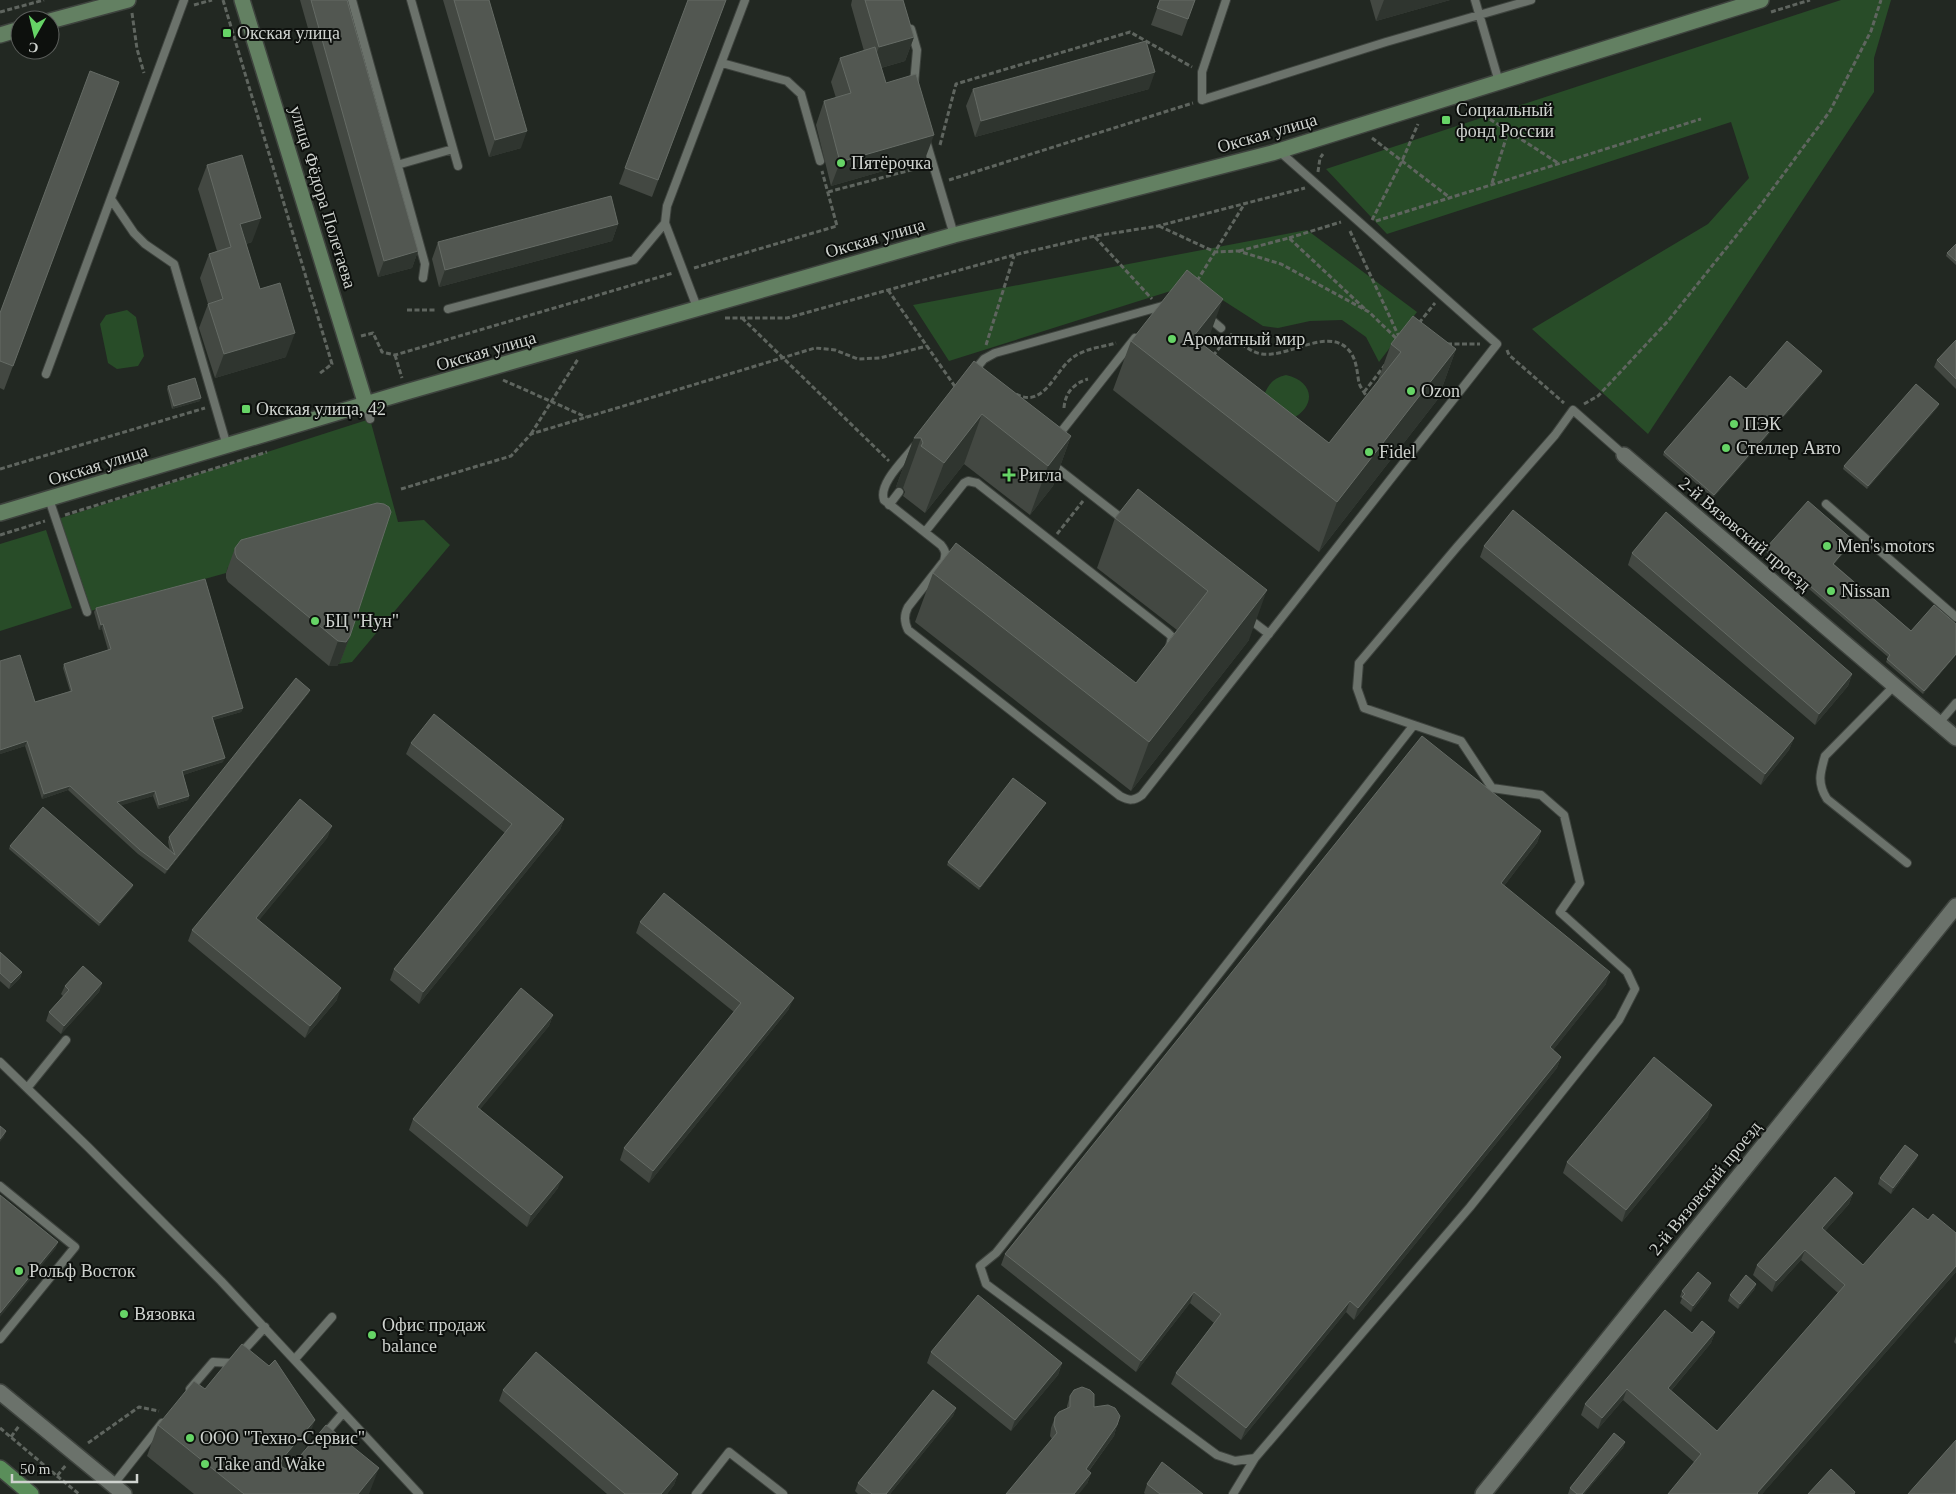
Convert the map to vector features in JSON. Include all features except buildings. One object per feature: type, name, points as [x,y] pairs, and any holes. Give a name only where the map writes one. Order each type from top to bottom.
[{"type":"main road","name":"улица Фёдора Полетаева","points":[[242,0],[368,412]]},
{"type":"main road","name":"Окская улица","points":[[0,513],[227,446],[368,412],[698,310],[954,235],[1279,151],[1499,82],[1734,4],[1761,0]]},
{"type":"main road","points":[[60,19],[130,4]]},
{"type":"main road","points":[[0,1468],[31,1494]]},
{"type":"street","name":"2-й Вязовский проезд","points":[[1624,455],[1956,738]]},
{"type":"street","name":"2-й Вязовский проезд","points":[[1483,1494],[1956,906]]},
{"type":"street","points":[[0,1392],[118,1490]]},
{"type":"lane","points":[[46,374],[184,0]]},
{"type":"lane","points":[[352,0],[425,264],[423,278]]},
{"type":"lane","points":[[411,0],[458,166]]},
{"type":"lane","points":[[698,310],[665,223],[667,206],[745,0]]},
{"type":"lane","points":[[1226,0],[1202,72],[1202,100],[1386,42],[1531,0]]},
{"type":"lane","points":[[1475,0],[1499,82]]},
{"type":"lane","points":[[910,25],[917,50],[914,88]]},
{"type":"lane","points":[[722,63],[787,81],[801,94],[820,161]]},
{"type":"lane","points":[[924,136],[954,235]]},
{"type":"lane","points":[[397,165],[453,149]]},
{"type":"lane","points":[[922,438],[882,490],[884,500],[945,550],[946,556],[938,574],[908,606],[905,622],[908,630],[1126,799],[1137,799],[1500,343],[1279,151]]},
{"type":"lane","points":[[110,198],[134,233],[145,244],[174,264],[227,446]]},
{"type":"lane","points":[[448,309],[634,260],[665,223]]},
{"type":"lane","points":[[958,391],[980,364],[995,353],[1177,302]]},
{"type":"lane","points":[[1149,320],[1159,307]]},
{"type":"lane","points":[[1200,311],[1221,328]]},
{"type":"lane","points":[[1054,442],[1136,336]]},
{"type":"lane","points":[[1233,1494],[1255,1458],[1470,1206],[1619,1020],[1635,989],[1627,972],[1560,912],[1580,883],[1564,815],[1541,795],[1492,788],[1461,741],[1364,708],[1357,688],[1358,663],[1555,435],[1573,410],[1624,455]]},
{"type":"lane","points":[[1042,456],[1128,524]]},
{"type":"lane","points":[[925,532],[964,483],[968,481],[977,483],[1168,633],[1172,641],[1164,653]]},
{"type":"lane","points":[[889,504],[899,492]]},
{"type":"lane","points":[[49,498],[87,612]]},
{"type":"lane","points":[[1826,504],[1956,617]]},
{"type":"lane","points":[[1238,609],[1269,634]]},
{"type":"lane","points":[[1894,685],[1825,756],[1820,770],[1820,789],[1827,799],[1908,863]]},
{"type":"lane","points":[[1939,723],[1956,703]]},
{"type":"lane","points":[[1255,1458],[1235,1461],[1217,1455],[986,1284],[980,1266],[996,1253],[1182,1021],[1413,726]]},
{"type":"lane","points":[[28,1087],[66,1040]]},
{"type":"lane","points":[[0,1062],[28,1087],[265,1327],[418,1494]]},
{"type":"lane","points":[[0,1186],[75,1247],[0,1339]]},
{"type":"lane","points":[[295,1359],[332,1317]]},
{"type":"lane","points":[[182,1399],[212,1362],[232,1363],[265,1327]]},
{"type":"lane","points":[[118,1490],[170,1413]]},
{"type":"lane","points":[[318,1442],[343,1413]]},
{"type":"lane","points":[[696,1494],[729,1452],[783,1494]]},
{"type":"path","points":[[0,12],[44,0]]},
{"type":"path","points":[[223,0],[332,364],[319,374]]},
{"type":"path","points":[[1440,344],[1500,343],[1509,355],[1573,410],[1598,396],[1662,328],[1760,206],[1830,111],[1871,31],[1881,0]]},
{"type":"path","points":[[130,4],[137,49],[150,90]]},
{"type":"path","points":[[828,192],[912,170],[933,167],[956,84],[1130,32],[1202,72]]},
{"type":"path","points":[[939,184],[1202,100]]},
{"type":"path","points":[[1464,103],[1558,163]]},
{"type":"path","points":[[1421,116],[1402,161],[1371,223],[1701,119]]},
{"type":"path","points":[[1492,184],[1508,132]]},
{"type":"path","points":[[1369,135],[1449,197]]},
{"type":"path","points":[[373,333],[382,352],[395,354],[837,226],[820,161]]},
{"type":"path","points":[[910,163],[912,170]]},
{"type":"path","points":[[724,318],[787,318],[1014,255],[1095,236],[1158,226],[1309,186]]},
{"type":"path","points":[[1195,284],[1245,203]]},
{"type":"path","points":[[1158,226],[1215,252],[1238,251],[1289,238],[1345,220],[1338,214]]},
{"type":"path","points":[[1289,238],[1402,344],[1350,229]]},
{"type":"path","points":[[1095,236],[1159,307]]},
{"type":"path","points":[[1238,251],[1281,264],[1369,312]]},
{"type":"path","points":[[980,364],[1014,255]]},
{"type":"path","points":[[888,290],[958,391]]},
{"type":"path","points":[[1413,330],[1435,303],[1428,296]]},
{"type":"path","points":[[407,310],[448,309]]},
{"type":"path","points":[[742,318],[897,469]]},
{"type":"path","points":[[1221,328],[1250,350],[1263,354],[1278,354],[1327,340],[1340,344],[1354,358],[1359,381],[1368,399],[1367,405]]},
{"type":"path","points":[[1212,358],[1230,335]]},
{"type":"path","points":[[1013,393],[1020,397],[1032,397],[1040,394],[1048,388],[1063,366],[1077,355],[1084,351],[1136,336]]},
{"type":"path","points":[[531,434],[815,348],[835,350],[858,359],[880,358],[927,346]]},
{"type":"path","points":[[568,361],[587,355]]},
{"type":"path","points":[[401,490],[511,456],[531,434],[578,358]]},
{"type":"path","points":[[1364,392],[1390,359]]},
{"type":"path","points":[[511,377],[501,379],[587,417]]},
{"type":"path","points":[[0,469],[215,405]]},
{"type":"path","points":[[0,534],[275,449]]},
{"type":"path","points":[[1056,536],[1089,493]]},
{"type":"path","points":[[88,1443],[139,1407],[170,1413]]},
{"type":"path","points":[[0,1428],[79,1494]]},
{"type":"path","points":[[57,1476],[66,1465],[74,1471]]},
{"type":"green space","points":[[1841,0],[1891,0],[1874,58],[1874,92],[1648,434],[1532,329],[1708,224],[1749,178],[1731,122],[1387,234],[1326,169]]},
{"type":"green space","points":[[1307,230],[1417,312],[1379,362],[1366,337],[1342,320],[1310,321],[1278,328],[1263,326],[1196,283],[949,361],[913,305]]},
{"type":"green space","points":[[127,310],[136,317],[144,356],[138,366],[117,369],[108,363],[100,324],[106,315]]},
{"type":"green space","points":[[1286,375],[1302,383],[1307,388],[1309,394],[1306,407],[1292,419],[1264,395],[1272,382]]},
{"type":"green space","points":[[370,419],[398,522],[424,520],[450,545],[352,662],[339,664],[341,660],[228,567],[226,573],[87,612],[58,519]]},
{"type":"green space","points":[[46,530],[72,608],[0,631],[0,544]]},
{"type":"place","name":"Окская улица","points":[[227,33]]},
{"type":"place","name":"Социальный фонд России","points":[[1446,120]]},
{"type":"place","name":"Пятёрочка","points":[[841,163]]},
{"type":"place","name":"Ароматный мир","points":[[1172,339]]},
{"type":"place","name":"Ozon","points":[[1411,391]]},
{"type":"place","name":"Окская улица, 42","points":[[246,409]]},
{"type":"place","name":"ПЭК","points":[[1734,424]]},
{"type":"place","name":"Стеллер Авто","points":[[1726,448]]},
{"type":"place","name":"Fidel","points":[[1369,452]]},
{"type":"place","name":"Ригла","points":[[1009,475]]},
{"type":"place","name":"Men's motors","points":[[1827,546]]},
{"type":"place","name":"Nissan","points":[[1831,591]]},
{"type":"place","name":"БЦ \"Нун\"","points":[[315,621]]},
{"type":"place","name":"Рольф Восток","points":[[19,1271]]},
{"type":"place","name":"Вязовка","points":[[124,1314]]},
{"type":"place","name":"Офис продаж balance","points":[[372,1335]]},
{"type":"place","name":"ООО \"Техно-Сервис\"","points":[[190,1438]]},
{"type":"place","name":"Take and Wake","points":[[205,1464]]}]
